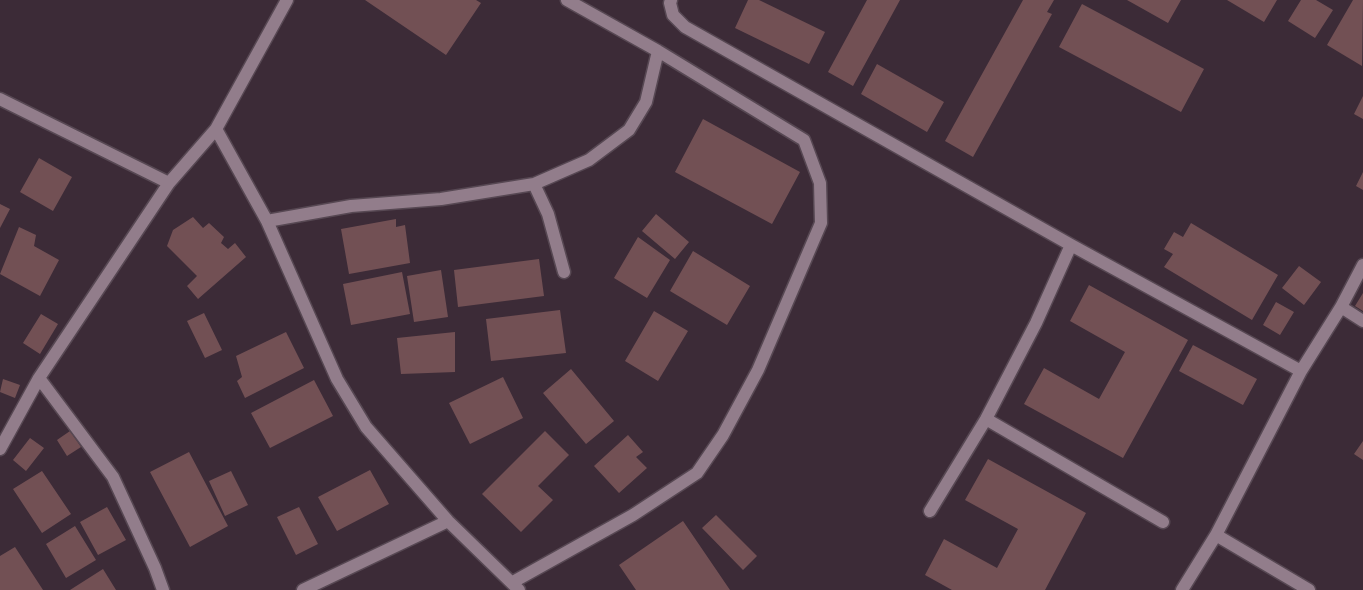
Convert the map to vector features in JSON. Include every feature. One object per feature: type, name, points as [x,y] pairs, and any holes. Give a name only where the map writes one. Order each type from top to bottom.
[{"type":"street","points":[[0,449],[39,378],[168,183],[216,129],[287,0]]},
{"type":"street","points":[[216,129],[267,221],[337,379],[366,428],[448,521],[516,586],[633,515],[697,473],[723,435],[758,370],[822,223],[820,184],[804,140],[658,51],[567,0]]},
{"type":"street","points":[[671,0],[673,15],[685,27],[1071,245],[1302,371]]},
{"type":"street","points":[[267,221],[351,206],[441,199],[534,184],[589,160],[629,130],[646,102],[658,51]]},
{"type":"street","points":[[0,99],[168,183]]},
{"type":"street","points":[[534,184],[548,214],[564,272]]},
{"type":"street","points":[[930,510],[986,419],[1036,323],[1071,245]]},
{"type":"street","points":[[1182,590],[1216,535],[1302,371],[1341,307],[1363,265]]},
{"type":"street","points":[[1341,307],[1363,321]]},
{"type":"street","points":[[39,378],[113,477],[155,568],[162,590]]},
{"type":"street","points":[[986,419],[1163,522]]},
{"type":"street","points":[[303,590],[448,521]]},
{"type":"street","points":[[1216,535],[1310,590]]},
{"type":"building","points":[[365,0],[476,0],[481,3],[446,55]]},
{"type":"building","points":[[748,0],[759,0],[825,32],[809,64],[735,28]]},
{"type":"building","points":[[867,0],[900,0],[853,86],[828,72]]},
{"type":"building","points":[[1023,0],[1054,0],[1047,12],[1052,14],[973,157],[945,141]]},
{"type":"building","points":[[1127,0],[1181,0],[1168,23]]},
{"type":"building","points":[[1227,0],[1277,0],[1264,22]]},
{"type":"building","points":[[1301,0],[1316,0],[1333,10],[1315,38],[1288,21]]},
{"type":"building","points":[[1353,0],[1363,0],[1362,66],[1327,45]]},
{"type":"building","points":[[1082,4],[1204,69],[1181,112],[1059,47]]},
{"type":"building","points":[[877,64],[944,102],[927,132],[861,94]]},
{"type":"building","points":[[1363,96],[1363,119],[1354,114]]},
{"type":"building","points":[[703,119],[800,172],[772,224],[675,172]]},
{"type":"building","points":[[39,158],[72,177],[53,211],[20,192]]},
{"type":"building","points":[[1363,172],[1363,190],[1356,186]]},
{"type":"building","points":[[0,204],[10,209],[0,228]]},
{"type":"building","points":[[656,214],[689,242],[675,259],[642,231]]},
{"type":"building","points":[[193,217],[203,228],[209,223],[224,237],[221,243],[228,249],[235,243],[246,257],[198,299],[187,286],[197,276],[167,246],[173,230]]},
{"type":"building","points":[[396,219],[396,227],[405,225],[410,263],[349,274],[341,229]]},
{"type":"building","points":[[1191,223],[1278,275],[1252,320],[1164,267],[1173,254],[1164,249],[1174,232],[1183,237]]},
{"type":"building","points":[[19,227],[36,235],[34,246],[59,260],[40,296],[0,274]]},
{"type":"building","points":[[638,237],[670,260],[647,298],[614,278]]},
{"type":"building","points":[[693,251],[750,286],[727,325],[670,291]]},
{"type":"building","points":[[539,259],[544,296],[458,307],[454,270]]},
{"type":"building","points":[[1299,266],[1321,282],[1304,305],[1282,288]]},
{"type":"building","points":[[441,270],[448,317],[414,322],[407,276]]},
{"type":"building","points":[[402,272],[410,314],[351,325],[343,284]]},
{"type":"building","points":[[1089,285],[1188,340],[1123,458],[1024,404],[1044,368],[1099,399],[1125,352],[1070,321]]},
{"type":"building","points":[[1363,293],[1363,311],[1355,306]]},
{"type":"building","points":[[1276,302],[1294,312],[1280,335],[1263,325]]},
{"type":"building","points":[[560,310],[566,353],[491,361],[486,319]]},
{"type":"building","points":[[654,311],[688,331],[658,381],[625,361]]},
{"type":"building","points":[[204,313],[222,350],[205,358],[187,321]]},
{"type":"building","points":[[41,314],[58,324],[40,354],[23,343]]},
{"type":"building","points":[[286,332],[304,368],[245,398],[237,381],[242,377],[236,356]]},
{"type":"building","points":[[455,332],[455,372],[401,374],[397,338]]},
{"type":"building","points":[[1193,345],[1257,379],[1243,405],[1179,371]]},
{"type":"building","points":[[571,369],[614,421],[586,444],[543,393]]},
{"type":"building","points":[[503,377],[523,418],[470,444],[449,403]]},
{"type":"building","points":[[3,379],[20,385],[15,398],[0,392]]},
{"type":"building","points":[[314,380],[333,416],[270,448],[251,413]]},
{"type":"building","points":[[70,431],[81,447],[67,456],[57,440]]},
{"type":"building","points":[[545,431],[569,455],[538,486],[553,500],[521,532],[482,494]]},
{"type":"building","points":[[628,435],[643,452],[636,457],[647,468],[619,493],[594,466]]},
{"type":"building","points":[[30,438],[44,448],[26,471],[13,460]]},
{"type":"building","points":[[1363,441],[1363,460],[1354,454]]},
{"type":"building","points":[[189,452],[228,526],[190,547],[150,472]]},
{"type":"building","points":[[988,459],[1086,513],[1045,590],[952,590],[925,575],[944,539],[997,568],[1018,529],[965,500]]},
{"type":"building","points":[[370,470],[389,504],[337,531],[318,497]]},
{"type":"building","points":[[42,471],[71,514],[42,533],[13,489]]},
{"type":"building","points":[[231,471],[248,505],[225,516],[209,481]]},
{"type":"building","points":[[107,507],[126,540],[98,555],[80,522]]},
{"type":"building","points":[[299,507],[318,544],[296,555],[277,517]]},
{"type":"building","points":[[716,515],[757,556],[743,570],[702,528]]},
{"type":"building","points":[[683,521],[730,590],[636,590],[619,565]]},
{"type":"building","points":[[75,526],[96,560],[66,578],[46,544]]},
{"type":"building","points":[[15,547],[43,590],[0,590],[0,556]]},
{"type":"building","points":[[103,569],[116,590],[70,590]]}]
